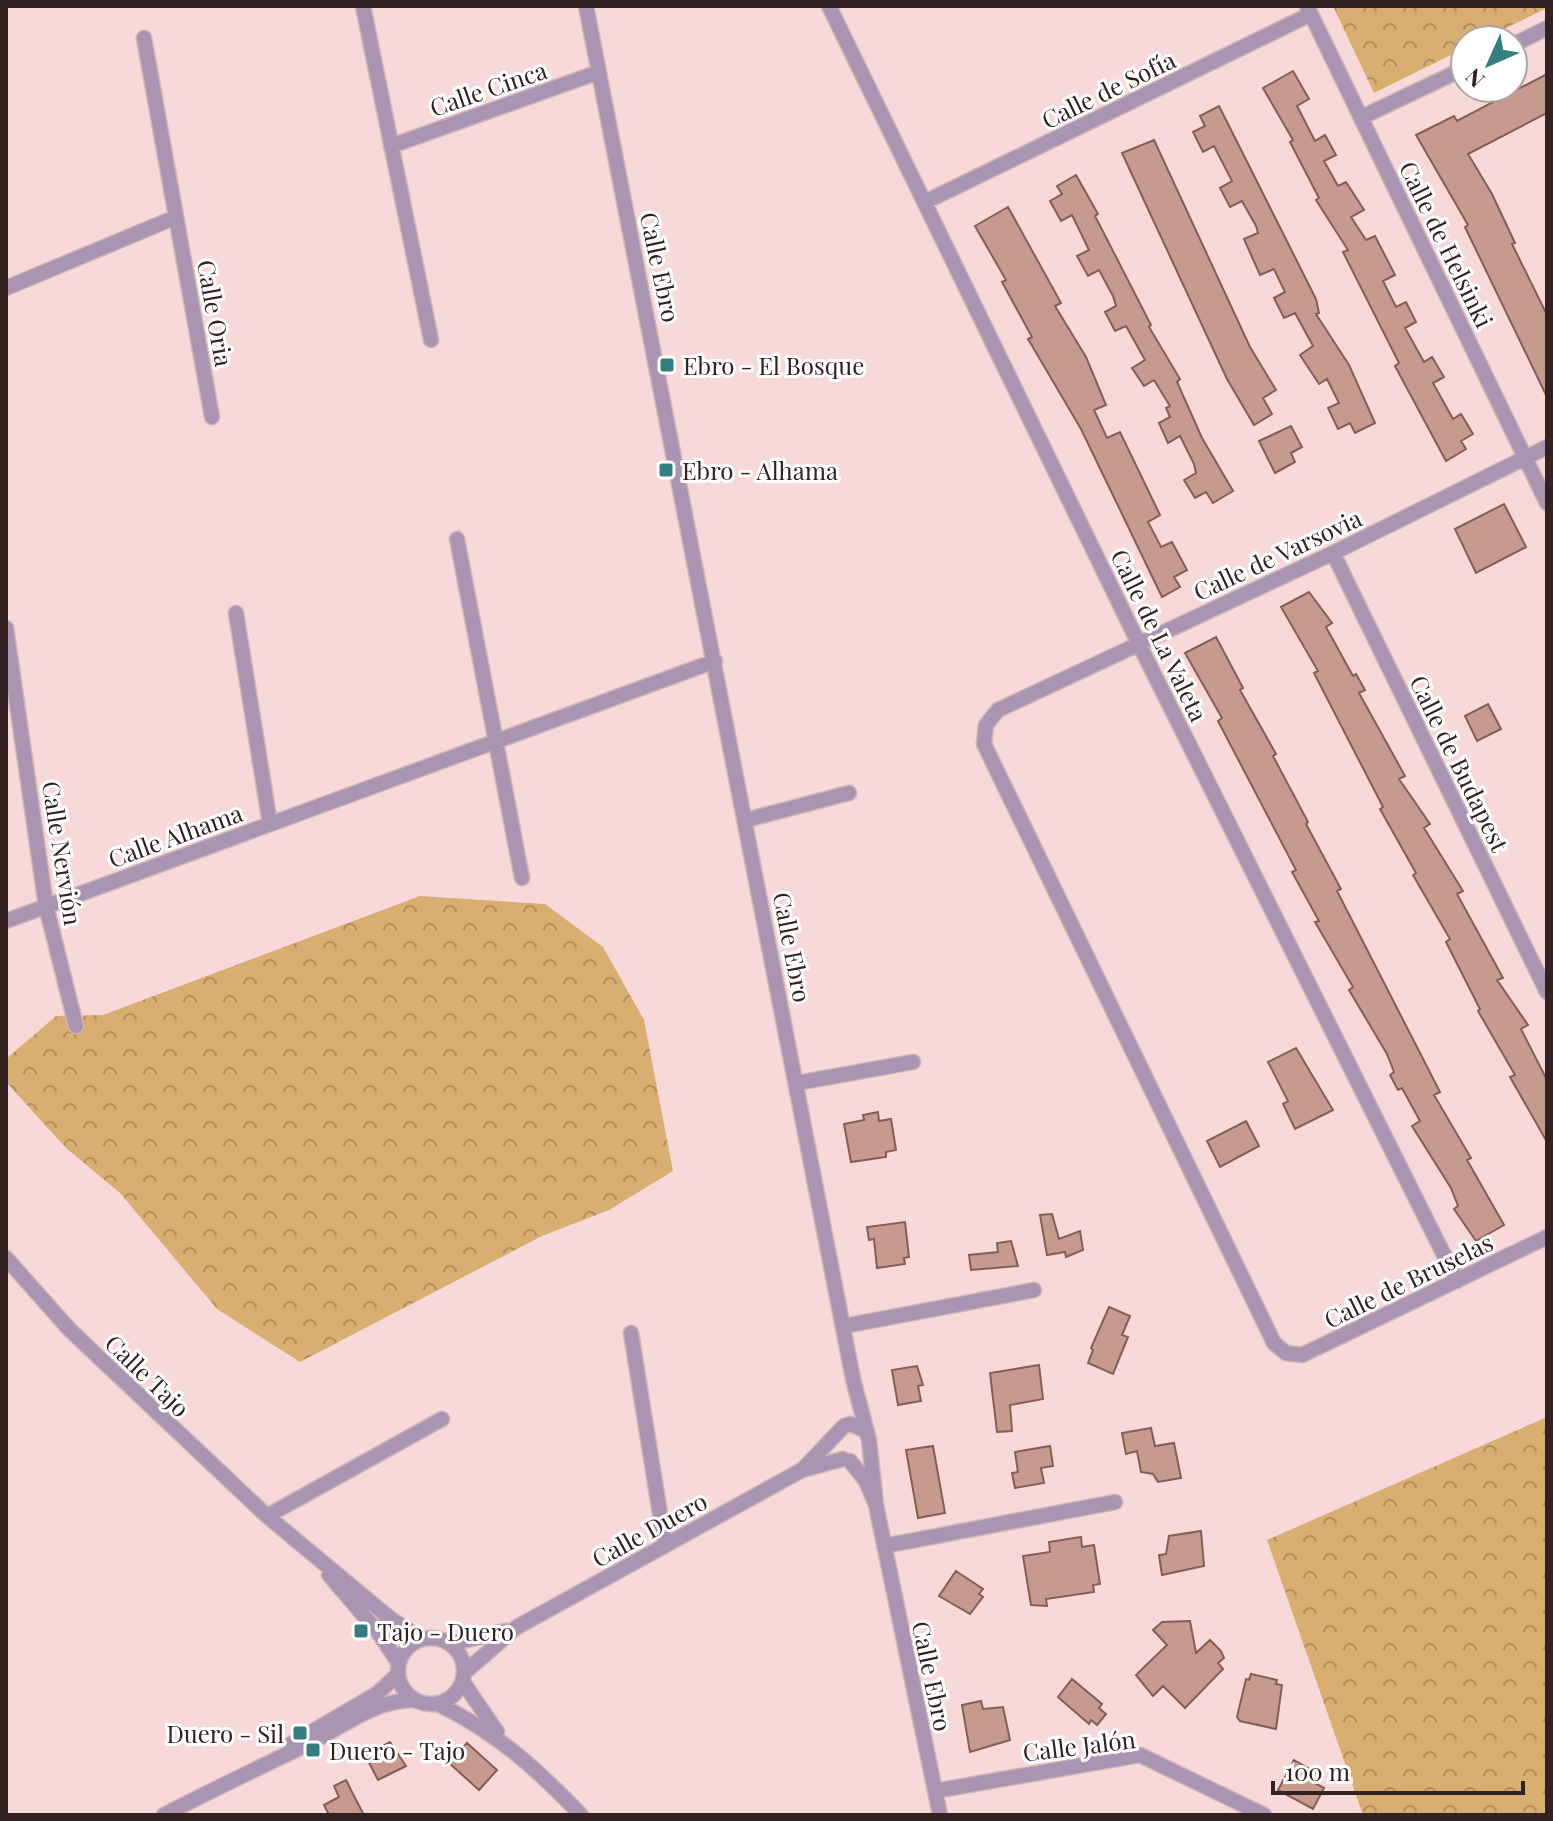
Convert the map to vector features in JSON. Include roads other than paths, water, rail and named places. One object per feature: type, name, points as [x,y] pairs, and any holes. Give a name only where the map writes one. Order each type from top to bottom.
[{"type":"street","points":[[363,6],[431,340]]},
{"type":"street","name":"Calle Ebro","points":[[586,6],[864,1430]]},
{"type":"street","name":"Calle de La Valeta","points":[[829,6],[1139,644],[1457,1281]]},
{"type":"street","name":"Calle de Sofía","points":[[925,202],[1309,10]]},
{"type":"street","name":"Calle de Helsinki","points":[[1309,10],[1547,503]]},
{"type":"street","points":[[1529,37],[1547,28]]},
{"type":"street","name":"Calle Oria","points":[[144,38],[212,417]]},
{"type":"street","name":"Calle Cinca","points":[[391,146],[599,72]]},
{"type":"street","points":[[1362,117],[1449,76]]},
{"type":"street","points":[[6,288],[176,217]]},
{"type":"street","name":"Calle de Varsovia","points":[[1286,1353],[1274,1343],[984,744],[986,725],[998,710],[1333,553],[1547,447]]},
{"type":"street","points":[[457,539],[522,878]]},
{"type":"street","name":"Calle de Budapest","points":[[1333,553],[1547,992]]},
{"type":"street","name":"Calle Alhama","points":[[236,613],[270,824]]},
{"type":"street","name":"Calle Nervión","points":[[6,628],[10,687],[46,906],[76,1026]]},
{"type":"street","name":"Calle Alhama","points":[[6,921],[715,661]]},
{"type":"street","points":[[746,820],[849,793]]},
{"type":"street","points":[[797,1083],[913,1062]]},
{"type":"street","name":"Calle de Bruselas","points":[[1286,1353],[1302,1355],[1547,1237]]},
{"type":"street","name":"Calle Tajo","points":[[6,1258],[70,1330],[267,1516],[316,1559],[422,1639]]},
{"type":"street","points":[[844,1326],[1034,1290]]},
{"type":"street","points":[[631,1333],[665,1545]]},
{"type":"street","name":"Calle Ebro","points":[[839,1431],[851,1408],[853,1379]]},
{"type":"street","points":[[267,1516],[442,1419]]},
{"type":"street","points":[[851,1424],[864,1430],[869,1446],[862,1457],[846,1460],[833,1446],[839,1431],[851,1424]]},
{"type":"street","name":"Calle Duero","points":[[802,1470],[839,1431]]},
{"type":"street","name":"Calle Ebro","points":[[869,1446],[876,1505],[940,1815]]},
{"type":"street","name":"Calle Ebro","points":[[846,1460],[866,1481],[876,1505]]},
{"type":"street","name":"Calle Duero","points":[[464,1677],[517,1627],[802,1470],[846,1460]]},
{"type":"street","points":[[884,1546],[1115,1502]]},
{"type":"street","name":"Calle Tajo","points":[[316,1559],[378,1632],[398,1668]]},
{"type":"street","name":"Calle Duero","points":[[450,1644],[517,1627]]},
{"type":"street","points":[[164,1815],[264,1762],[378,1693],[398,1668],[403,1652],[422,1639],[436,1638],[458,1651],[464,1677],[502,1739]]},
{"type":"street","points":[[398,1668],[406,1694],[415,1700]]},
{"type":"street","points":[[438,1704],[454,1696],[464,1677]]},
{"type":"street","points":[[264,1762],[309,1743],[368,1710],[397,1700],[415,1700],[438,1704],[502,1739],[531,1762],[581,1815]]},
{"type":"street","name":"Calle Jalón","points":[[935,1791],[1086,1761],[1140,1755],[1264,1815]]},
{"type":"place","name":"Ebro - El Bosque","points":[[667,365]]},
{"type":"place","name":"Ebro - Alhama","points":[[666,470]]},
{"type":"place","name":"Tajo - Duero","points":[[361,1631]]},
{"type":"place","name":"Duero - Sil","points":[[300,1733]]},
{"type":"place","name":"Duero - Tajo","points":[[313,1750]]}]
